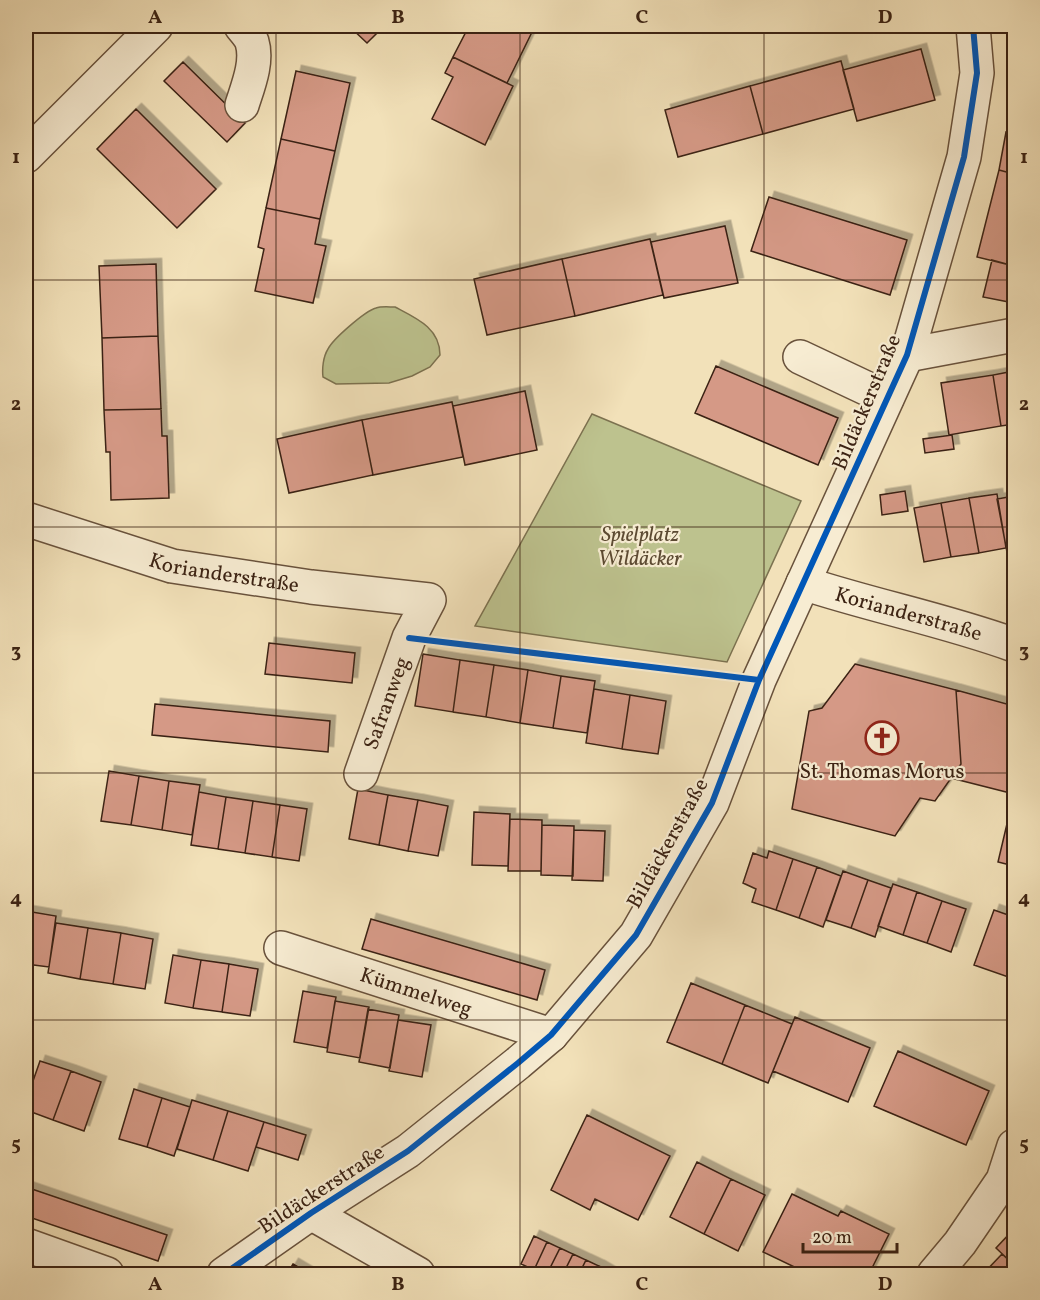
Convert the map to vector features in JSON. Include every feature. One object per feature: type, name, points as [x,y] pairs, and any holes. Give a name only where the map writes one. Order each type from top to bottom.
[{"type":"street","points":[[26,156],[156,26]]},
{"type":"street","points":[[241,26],[252,41],[254,57],[243,105]]},
{"type":"street","name":"Bildäckerstraße","points":[[224,1275],[311,1213],[408,1151],[551,1035],[636,935],[712,803],[759,680],[908,355],[964,157],[977,73],[973,26]]},
{"type":"street","points":[[908,355],[1014,335]]},
{"type":"street","points":[[800,357],[887,398]]},
{"type":"street","name":"Korianderstraße","points":[[26,519],[171,566],[311,587],[429,600]]},
{"type":"street","name":"Korianderstraße","points":[[803,583],[974,630],[1014,645]]},
{"type":"street","name":"Safranweg","points":[[361,774],[409,638],[429,600]]},
{"type":"street","name":"Kümmelweg","points":[[281,948],[551,1035]]},
{"type":"street","points":[[934,1275],[960,1243],[1003,1180],[1014,1146]]},
{"type":"street","points":[[311,1213],[418,1275]]},
{"type":"street","points":[[26,1245],[107,1275]]},
{"type":"green space","points":[[380,307],[395,307],[425,325],[436,338],[440,355],[430,367],[412,376],[389,383],[336,384],[323,377],[326,352],[342,332],[371,310]]},
{"type":"green space","name":"Spielplatz Wildäcker","points":[[592,414],[801,501],[727,662],[475,626]]},
{"type":"building","points":[[349,26],[384,26],[367,43]]},
{"type":"building","points":[[469,26],[535,26],[507,83],[453,57]]},
{"type":"building","points":[[921,49],[935,100],[857,121],[843,70]]},
{"type":"building","points":[[453,57],[513,86],[485,145],[432,119],[453,77],[445,73]]},
{"type":"building","points":[[841,61],[854,109],[763,134],[750,86]]},
{"type":"building","points":[[183,62],[245,123],[227,142],[164,81]]},
{"type":"building","points":[[296,71],[350,83],[335,151],[281,139]]},
{"type":"building","points":[[750,86],[763,134],[678,157],[665,110]]},
{"type":"building","points":[[136,109],[216,189],[177,228],[97,149]]},
{"type":"building","points":[[1006,132],[1014,134],[1014,174],[999,170]]},
{"type":"building","points":[[281,139],[335,151],[320,219],[266,208]]},
{"type":"building","points":[[999,170],[1014,174],[1014,266],[977,257]]},
{"type":"building","points":[[769,197],[907,240],[890,295],[751,251]]},
{"type":"building","points":[[266,208],[320,219],[315,244],[326,246],[313,303],[255,291],[264,249],[258,247]]},
{"type":"building","points":[[725,226],[738,283],[664,298],[651,242]]},
{"type":"building","points":[[650,239],[663,295],[575,316],[562,259]]},
{"type":"building","points":[[562,259],[575,316],[487,335],[474,279]]},
{"type":"building","points":[[992,260],[1014,266],[1014,303],[983,297]]},
{"type":"building","points":[[156,264],[158,336],[102,338],[99,266]]},
{"type":"building","points":[[158,336],[161,409],[104,410],[102,338]]},
{"type":"building","points":[[716,366],[838,418],[818,465],[695,413]]},
{"type":"building","points":[[1014,371],[1014,424],[1001,426],[993,375]]},
{"type":"building","points":[[993,375],[1001,426],[949,435],[941,383]]},
{"type":"building","points":[[525,391],[537,450],[465,465],[453,406]]},
{"type":"building","points":[[452,402],[463,457],[373,475],[362,420]]},
{"type":"building","points":[[161,409],[162,436],[167,436],[169,498],[111,500],[110,452],[106,452],[104,410]]},
{"type":"building","points":[[362,420],[373,475],[289,493],[277,439]]},
{"type":"building","points":[[952,435],[954,449],[925,453],[923,439]]},
{"type":"building","points":[[905,491],[908,511],[882,515],[880,495]]},
{"type":"building","points":[[997,494],[1006,548],[979,553],[969,498]]},
{"type":"building","points":[[1014,496],[1014,550],[1007,552],[997,499]]},
{"type":"building","points":[[969,498],[979,553],[951,557],[941,503]]},
{"type":"building","points":[[941,503],[951,557],[924,562],[914,508]]},
{"type":"building","points":[[269,643],[355,653],[352,683],[265,674]]},
{"type":"building","points":[[423,654],[460,660],[453,712],[415,706]]},
{"type":"building","points":[[460,660],[494,665],[486,717],[453,712]]},
{"type":"building","name":"St. Thomas Morus","points":[[855,664],[956,690],[961,764],[935,801],[920,798],[895,836],[792,809],[809,711],[822,708]]},
{"type":"building","points":[[494,665],[528,670],[520,723],[486,717]]},
{"type":"building","points":[[528,670],[561,676],[553,728],[520,723]]},
{"type":"building","points":[[561,676],[595,681],[587,733],[553,728]]},
{"type":"building","points":[[594,689],[630,695],[622,749],[586,743]]},
{"type":"building","points":[[956,690],[1014,706],[1014,794],[951,778],[961,764]]},
{"type":"building","points":[[630,695],[666,701],[658,754],[622,749]]},
{"type":"building","points":[[155,704],[330,721],[328,752],[152,735]]},
{"type":"building","points":[[109,771],[139,776],[131,825],[101,821]]},
{"type":"building","points":[[139,776],[169,781],[162,830],[131,825]]},
{"type":"building","points":[[169,781],[200,785],[192,835],[162,830]]},
{"type":"building","points":[[358,789],[388,795],[379,845],[349,839]]},
{"type":"building","points":[[199,792],[226,797],[218,849],[191,845]]},
{"type":"building","points":[[1014,794],[1014,866],[998,862]]},
{"type":"building","points":[[388,795],[418,800],[408,851],[379,845]]},
{"type":"building","points":[[226,797],[253,801],[245,853],[218,849]]},
{"type":"building","points":[[418,800],[448,806],[438,856],[408,851]]},
{"type":"building","points":[[253,801],[280,805],[272,857],[245,853]]},
{"type":"building","points":[[280,805],[307,809],[299,861],[272,857]]},
{"type":"building","points":[[474,812],[510,814],[508,866],[472,865]]},
{"type":"building","points":[[510,819],[542,820],[541,871],[508,871]]},
{"type":"building","points":[[542,825],[574,826],[573,876],[541,875]]},
{"type":"building","points":[[574,830],[605,831],[603,881],[572,880]]},
{"type":"building","points":[[769,851],[793,859],[776,910],[752,902],[756,889],[743,883],[753,853],[767,858]]},
{"type":"building","points":[[793,859],[817,867],[799,918],[776,910]]},
{"type":"building","points":[[817,867],[841,876],[823,927],[799,918]]},
{"type":"building","points":[[843,871],[868,880],[851,928],[826,920]]},
{"type":"building","points":[[868,880],[891,888],[875,937],[851,928]]},
{"type":"building","points":[[893,884],[917,892],[903,935],[878,926]]},
{"type":"building","points":[[917,892],[942,901],[927,943],[903,935]]},
{"type":"building","points":[[942,901],[966,909],[951,952],[927,943]]},
{"type":"building","points":[[994,910],[1014,917],[1014,979],[974,965]]},
{"type":"building","points":[[26,911],[56,916],[49,967],[26,964]]},
{"type":"building","points":[[371,919],[545,970],[537,1000],[362,949]]},
{"type":"building","points":[[56,923],[88,928],[80,979],[48,973]]},
{"type":"building","points":[[88,928],[121,933],[113,984],[80,979]]},
{"type":"building","points":[[121,933],[153,939],[145,989],[113,984]]},
{"type":"building","points":[[173,955],[201,960],[193,1008],[165,1003]]},
{"type":"building","points":[[201,960],[229,964],[222,1012],[193,1008]]},
{"type":"building","points":[[229,964],[258,969],[250,1016],[222,1012]]},
{"type":"building","points":[[691,983],[745,1005],[722,1064],[667,1042]]},
{"type":"building","points":[[303,991],[336,997],[327,1048],[294,1042]]},
{"type":"building","points":[[335,1001],[369,1007],[360,1058],[327,1052]]},
{"type":"building","points":[[745,1005],[792,1024],[768,1083],[722,1064]]},
{"type":"building","points":[[368,1009],[399,1015],[390,1068],[359,1062]]},
{"type":"building","points":[[795,1017],[870,1048],[848,1102],[773,1071]]},
{"type":"building","points":[[398,1020],[431,1025],[422,1077],[389,1071]]},
{"type":"building","points":[[898,1051],[989,1091],[966,1145],[874,1106]]},
{"type":"building","points":[[40,1061],[71,1071],[53,1120],[26,1110],[26,1101]]},
{"type":"building","points":[[71,1071],[101,1082],[84,1131],[53,1120]]},
{"type":"building","points":[[134,1089],[162,1098],[147,1147],[119,1139]]},
{"type":"building","points":[[162,1098],[190,1107],[174,1156],[147,1147]]},
{"type":"building","points":[[192,1100],[228,1111],[213,1160],[177,1149]]},
{"type":"building","points":[[228,1111],[264,1122],[248,1171],[213,1160]]},
{"type":"building","points":[[587,1115],[670,1156],[638,1220],[595,1199],[590,1210],[551,1190]]},
{"type":"building","points":[[264,1122],[306,1135],[298,1160],[256,1147]]},
{"type":"building","points":[[697,1162],[731,1179],[704,1234],[670,1217]]},
{"type":"building","points":[[731,1179],[765,1195],[738,1251],[704,1234]]},
{"type":"building","points":[[26,1187],[167,1235],[158,1261],[26,1216]]},
{"type":"building","points":[[792,1194],[838,1216],[841,1211],[889,1234],[869,1274],[818,1274],[811,1271],[809,1274],[763,1252]]},
{"type":"building","points":[[1014,1229],[1014,1265],[996,1248]]},
{"type":"building","points":[[534,1236],[547,1242],[534,1270],[521,1264]]},
{"type":"building","points":[[547,1242],[560,1248],[547,1274],[543,1274],[534,1270]]},
{"type":"building","points":[[560,1248],[573,1254],[563,1274],[547,1274]]},
{"type":"building","points":[[573,1254],[586,1260],[579,1274],[563,1274]]},
{"type":"building","points":[[1002,1254],[1014,1265],[1014,1274],[983,1274]]},
{"type":"building","points":[[586,1260],[599,1266],[595,1274],[579,1274]]},
{"type":"building","points":[[293,1264],[310,1274],[287,1274]]},
{"type":"building","points":[[599,1266],[611,1273],[611,1274],[595,1274]]},
{"type":"cycle path","points":[[224,1274],[311,1213],[408,1151],[518,1063],[551,1035],[636,935],[712,803],[759,680],[907,355],[964,157],[977,73],[973,26]]},
{"type":"cycle path","points":[[409,638],[759,680]]},
{"type":"place","name":"St. Thomas Morus","points":[[882,738]]}]
